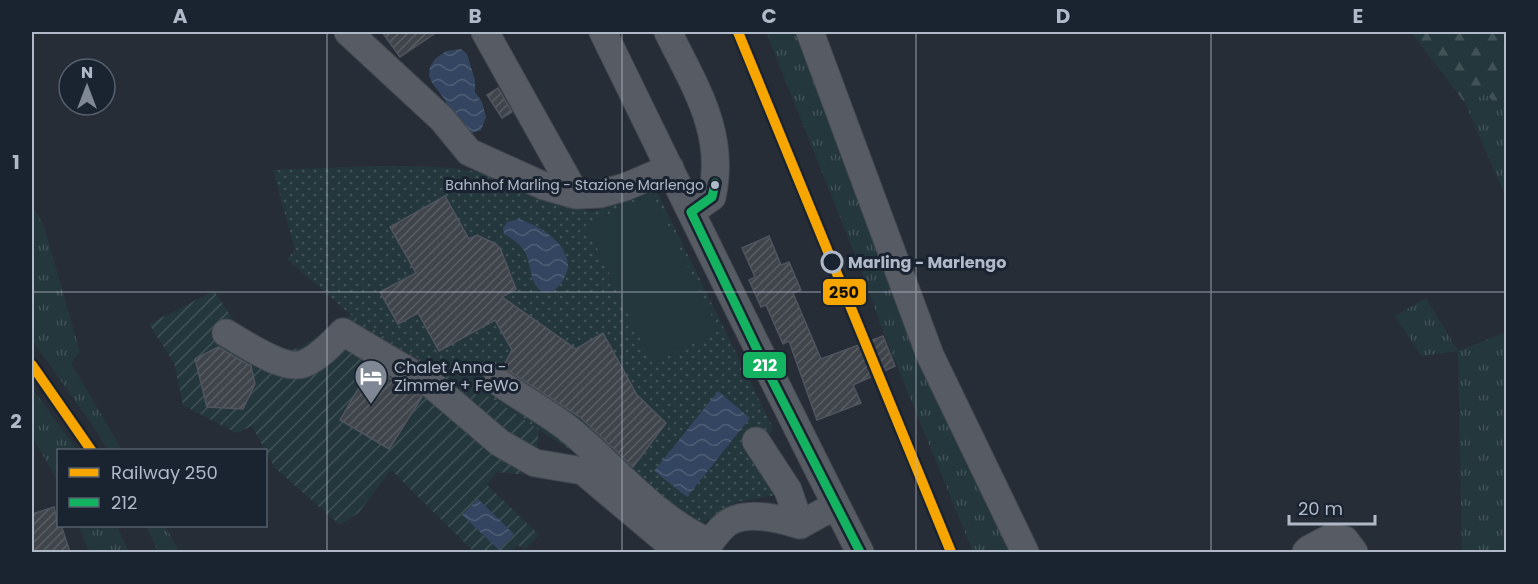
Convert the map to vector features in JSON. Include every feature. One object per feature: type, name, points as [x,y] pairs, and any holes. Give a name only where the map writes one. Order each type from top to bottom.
[{"type":"street","points":[[348,32],[442,119],[469,152],[544,186],[576,195],[600,194],[670,168]]},
{"type":"street","points":[[485,32],[576,195]]},
{"type":"street","points":[[603,32],[765,366],[860,552]]},
{"type":"street","points":[[668,32],[706,110],[717,158],[712,197],[691,212]]},
{"type":"street","points":[[810,32],[930,355],[1025,552]]},
{"type":"street","points":[[226,333],[292,366],[304,364],[324,350],[343,332],[432,385],[472,421],[509,448],[535,463],[583,471],[672,546],[701,549],[730,521],[750,517],[779,519],[800,525],[836,505]]},
{"type":"street","points":[[497,381],[569,430],[687,533],[701,549]]},
{"type":"street","points":[[756,441],[788,490],[800,525]]},
{"type":"street","points":[[1306,552],[1332,537],[1345,540],[1354,552]]},
{"type":"green space","points":[[766,32],[810,32],[1025,552],[973,552],[880,324],[867,285]]},
{"type":"green space","points":[[1411,32],[1506,32],[1506,114],[1486,94],[1465,103]]},
{"type":"green space","points":[[1486,94],[1506,114],[1506,198],[1465,103]]},
{"type":"green space","points":[[370,166],[435,167],[473,171],[518,184],[592,212],[655,188],[773,428],[752,456],[776,495],[737,502],[695,528],[495,400],[438,371],[351,315],[287,259],[295,250],[273,170]]},
{"type":"green space","points":[[652,193],[719,331],[652,363],[586,225]]},
{"type":"green space","points":[[32,206],[44,226],[80,352],[71,363],[121,449],[107,449],[32,340]]},
{"type":"green space","points":[[214,291],[239,328],[280,352],[299,348],[351,315],[438,371],[495,400],[539,430],[535,463],[530,475],[497,472],[487,485],[539,535],[525,550],[518,545],[508,552],[474,552],[391,470],[359,512],[340,525],[275,468],[267,449],[265,449],[252,426],[236,433],[183,405],[174,363],[149,324]]},
{"type":"green space","points":[[1426,298],[1458,351],[1421,356],[1395,316]]},
{"type":"green space","points":[[1506,332],[1506,552],[1462,552],[1458,351]]},
{"type":"green space","points":[[32,388],[76,449],[57,449],[57,480],[32,436]]},
{"type":"green space","points":[[79,527],[117,527],[129,552],[89,552]]},
{"type":"green space","points":[[146,527],[166,527],[177,547],[176,552],[158,552]]},
{"type":"water","points":[[461,49],[467,54],[475,80],[475,92],[482,102],[486,117],[481,130],[463,136],[448,114],[446,101],[432,83],[429,75],[430,67],[435,59],[446,51]]},
{"type":"water","points":[[519,219],[550,235],[566,255],[568,269],[555,290],[545,292],[536,286],[525,253],[518,244],[504,234],[503,228],[507,222]]},
{"type":"water","points":[[718,391],[750,418],[687,497],[654,471]]},
{"type":"water","points":[[478,499],[514,534],[499,550],[462,515]]},
{"type":"building","points":[[382,32],[437,32],[400,57]]},
{"type":"building","points":[[498,88],[512,112],[502,118],[487,95]]},
{"type":"building","points":[[445,196],[469,239],[477,235],[500,248],[516,289],[502,297],[576,349],[603,333],[637,395],[666,423],[633,467],[580,417],[503,367],[512,350],[495,320],[439,351],[418,313],[398,324],[380,292],[416,273],[390,227]]},
{"type":"building","points":[[769,236],[781,265],[789,262],[801,290],[793,293],[821,359],[883,336],[895,366],[853,385],[861,403],[817,420],[789,341],[783,344],[766,305],[761,307],[749,280],[755,277],[742,248]]},
{"type":"building","points":[[218,347],[251,366],[255,384],[243,409],[207,407],[195,359]]},
{"type":"building","points":[[371,367],[422,397],[389,449],[340,420]]},
{"type":"building","points":[[54,507],[57,527],[62,527],[70,552],[32,552],[32,514]]},
{"type":"rail line","name":"250","points":[[738,32],[951,552]]},
{"type":"rail line","name":"250","points":[[32,365],[90,449]]},
{"type":"transit line","name":"212","points":[[715,183],[712,197],[691,212],[765,366],[860,552]]},
{"type":"place","name":"Bahnhof Marling - Stazione Marlengo","points":[[715,185]]},
{"type":"place","name":"Marling - Marlengo","points":[[832,262]]},
{"type":"place","name":"Chalet Anna - Zimmer + FeWo","points":[[371,405]]}]
